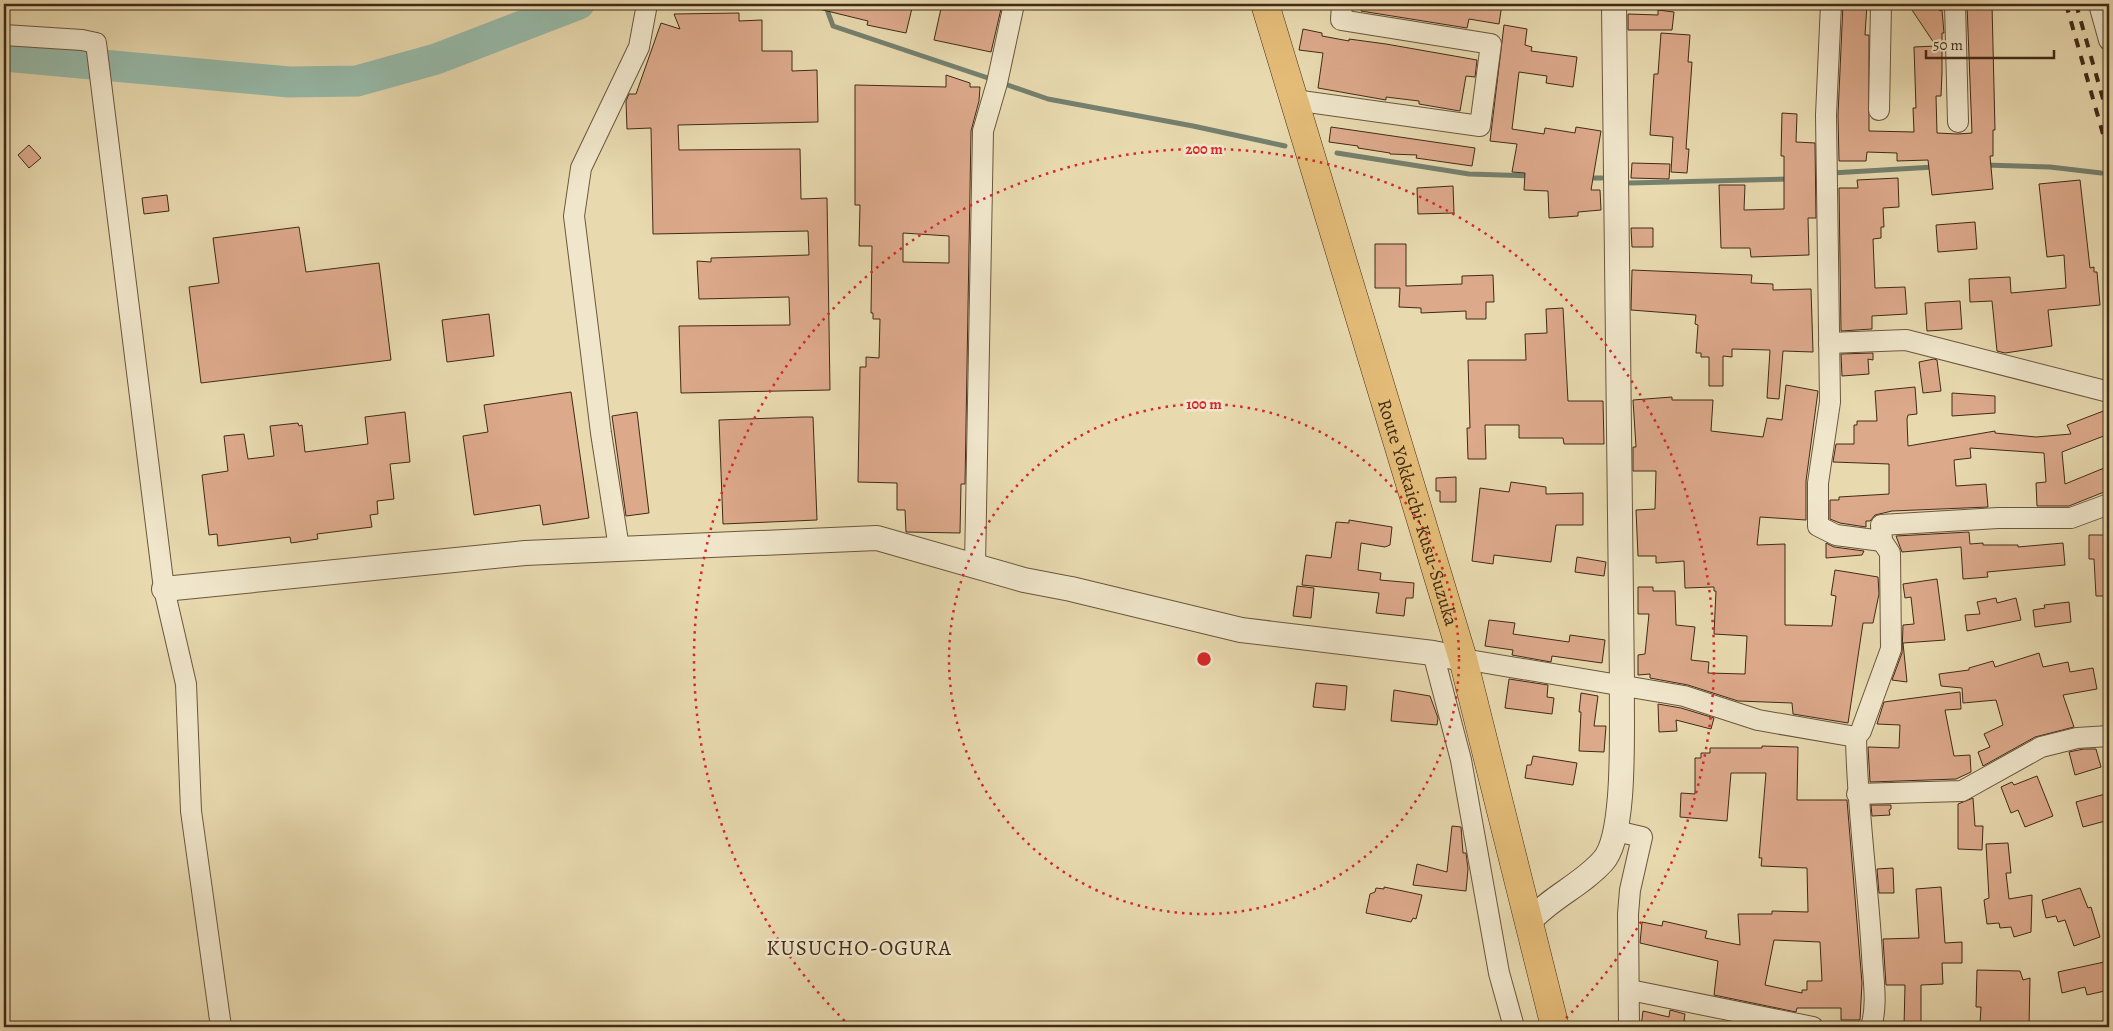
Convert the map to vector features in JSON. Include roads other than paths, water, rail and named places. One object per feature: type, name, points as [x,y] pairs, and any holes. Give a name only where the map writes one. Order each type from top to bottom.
[{"type":"main road","name":"Route Yokkaichi-Kusu-Suzuka","points":[[1265,4],[1463,659],[1555,1027]]},
{"type":"street","points":[[619,548],[601,433],[574,216],[581,168],[639,47],[647,4]]},
{"type":"street","points":[[975,565],[983,130],[998,79],[1014,4]]},
{"type":"street","points":[[1294,100],[1480,126],[1491,44],[1340,20],[1342,4]]},
{"type":"street","points":[[1530,921],[1544,905],[1579,881],[1604,860],[1611,848],[1616,832],[1621,762],[1622,685],[1617,4]]},
{"type":"street","points":[[1831,4],[1826,115],[1830,402],[1818,483],[1818,526],[1836,535],[1882,541]]},
{"type":"street","points":[[1879,110],[1881,4]]},
{"type":"street","points":[[1955,4],[1958,122]]},
{"type":"street","points":[[2099,4],[2109,40]]},
{"type":"street","points":[[4,35],[82,40],[96,43],[100,89],[164,589],[186,684],[191,811],[221,1027]]},
{"type":"street","points":[[1829,343],[1906,340],[2109,392]]},
{"type":"street","points":[[1872,1027],[1876,1013],[1871,934],[1857,794],[1856,737],[1862,731],[1890,649],[1890,553],[1882,541],[1881,525],[1998,518],[2071,518],[2109,504]]},
{"type":"street","points":[[164,589],[444,560],[619,548],[877,538],[1024,580],[1071,589],[1241,630],[1432,652],[1463,659],[1622,685],[1684,696],[1758,720],[1856,737]]},
{"type":"street","points":[[1432,652],[1461,760],[1499,973],[1514,1027]]},
{"type":"street","points":[[1857,794],[1962,791],[2041,747],[2077,738],[2109,736]]},
{"type":"street","points":[[1616,832],[1642,837],[1630,890],[1628,914],[1629,1027]]},
{"type":"street","points":[[1630,990],[1813,1027]]},
{"type":"waterway","points":[[4,56],[289,82],[357,81],[436,59],[579,4]]},
{"type":"waterway","points":[[825,4],[833,26],[994,80]]},
{"type":"waterway","points":[[1002,83],[1048,99],[1193,126],[1285,146]]},
{"type":"waterway","points":[[1337,153],[1469,174],[1531,176]]},
{"type":"waterway","points":[[1985,165],[2050,167],[2101,173]]},
{"type":"waterway","points":[[1832,173],[1934,167]]},
{"type":"waterway","points":[[1587,178],[1602,178]]},
{"type":"waterway","points":[[1630,183],[1790,179]]},
{"type":"railway","points":[[2066,4],[2109,155]]},
{"type":"railway","points":[[2076,4],[2109,120]]},
{"type":"district","name":"KUSUCHO-OGURA","points":[[859,948]]}]
